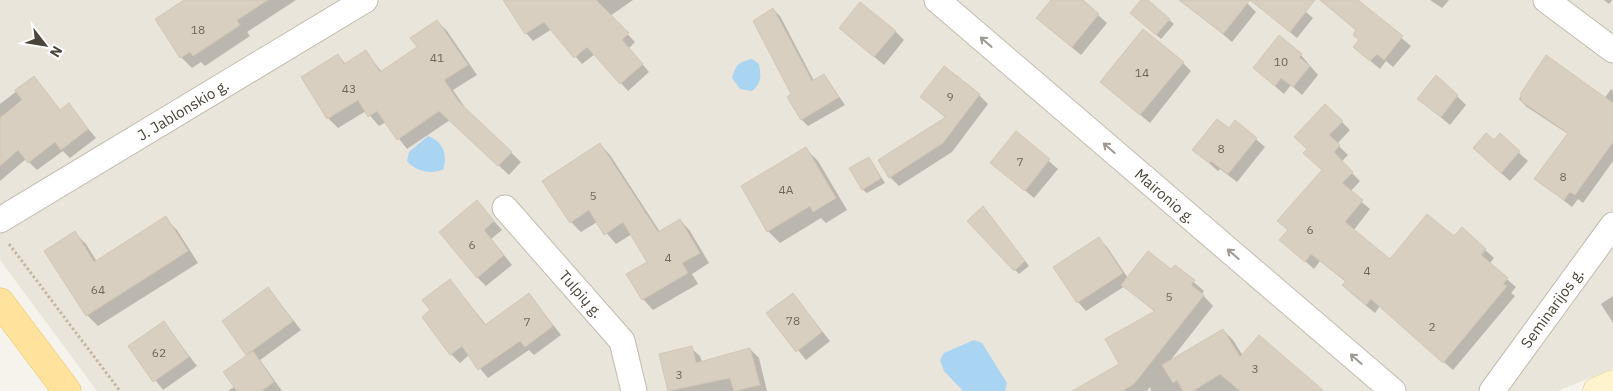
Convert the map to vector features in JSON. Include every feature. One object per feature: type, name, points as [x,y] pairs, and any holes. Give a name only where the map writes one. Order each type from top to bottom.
[{"type":"main road","points":[[0,302],[67,391]]},
{"type":"main road","points":[[1597,391],[1613,384]]},
{"type":"street","name":"J. Jablonskio g.","points":[[3,230],[365,0]]},
{"type":"street","name":"Maironio g.","points":[[936,0],[1393,391]]},
{"type":"street","points":[[1546,0],[1613,50]]},
{"type":"street","name":"Tulpių g.","points":[[505,208],[622,341],[634,391]]},
{"type":"street","name":"Seminarijos g.","points":[[1492,391],[1613,225]]},
{"type":"path","points":[[3,230],[120,391]]},
{"type":"shaded area","points":[[0,0],[1613,0],[1613,368],[1558,391],[97,391],[0,260]]},
{"type":"water","points":[[752,59],[759,64],[759,82],[752,91],[740,89],[732,78],[735,70],[744,61]]},
{"type":"water","points":[[428,136],[441,145],[443,149],[445,159],[443,170],[433,172],[419,170],[407,161],[409,152]]},
{"type":"water","points":[[974,340],[982,343],[1007,383],[1005,391],[963,391],[944,371],[940,360],[944,353]]},
{"type":"building","points":[[184,0],[268,0],[237,20],[240,25],[213,43],[193,56],[190,52],[180,58],[155,19]]},
{"type":"building","points":[[503,0],[596,0],[629,33],[622,40],[643,64],[620,84],[587,47],[574,58],[544,22],[525,34]]},
{"type":"building","points":[[1051,0],[1083,0],[1099,14],[1072,47],[1036,18]]},
{"type":"building","points":[[1141,0],[1148,0],[1170,19],[1156,35],[1130,13]]},
{"type":"building","points":[[1179,0],[1250,0],[1223,34]]},
{"type":"building","points":[[1250,0],[1315,0],[1290,32]]},
{"type":"building","points":[[1320,0],[1358,0],[1403,36],[1384,60],[1377,54],[1370,61],[1353,47],[1359,40],[1353,35],[1356,30]]},
{"type":"building","points":[[860,2],[896,31],[874,57],[839,28]]},
{"type":"building","points":[[773,8],[812,81],[824,74],[839,97],[801,120],[787,97],[791,94],[753,21]]},
{"type":"building","points":[[437,20],[468,65],[444,80],[459,102],[512,152],[498,166],[439,111],[397,140],[377,111],[368,117],[358,100],[327,119],[301,77],[338,54],[344,64],[366,50],[380,72],[417,47],[410,38]]},
{"type":"building","points":[[1143,29],[1184,62],[1140,115],[1100,82]]},
{"type":"building","points":[[1279,35],[1302,54],[1299,57],[1310,66],[1293,87],[1281,78],[1275,86],[1253,68]]},
{"type":"building","points":[[1546,55],[1613,103],[1613,142],[1575,195],[1570,192],[1564,200],[1534,179],[1568,133],[1521,101],[1521,93]]},
{"type":"building","points":[[944,66],[980,94],[943,143],[889,178],[878,160],[946,117],[920,97]]},
{"type":"building","points":[[1436,75],[1458,95],[1441,117],[1417,99]]},
{"type":"building","points":[[34,76],[60,110],[69,103],[88,129],[61,150],[55,142],[28,163],[18,150],[0,166],[0,118],[22,100],[15,90]]},
{"type":"building","points":[[1325,104],[1343,121],[1329,135],[1340,145],[1334,152],[1353,172],[1342,183],[1363,200],[1345,222],[1390,259],[1427,214],[1454,236],[1462,227],[1486,249],[1481,255],[1508,278],[1503,284],[1507,286],[1443,363],[1371,299],[1366,305],[1342,285],[1346,281],[1311,254],[1305,262],[1279,240],[1288,230],[1277,221],[1322,170],[1303,153],[1307,149],[1294,137]]},
{"type":"building","points":[[1217,119],[1229,128],[1235,120],[1257,138],[1228,174],[1192,150]]},
{"type":"building","points":[[1016,131],[1050,159],[1025,191],[990,163]]},
{"type":"building","points":[[1486,133],[1494,140],[1500,133],[1520,151],[1501,173],[1473,148]]},
{"type":"building","points":[[600,143],[658,232],[680,219],[700,253],[682,263],[688,273],[642,300],[626,274],[647,262],[623,222],[604,235],[589,210],[570,223],[542,181]]},
{"type":"building","points":[[806,147],[836,198],[813,212],[810,206],[767,232],[741,186]]},
{"type":"building","points":[[869,157],[881,178],[862,190],[849,168]]},
{"type":"building","points":[[477,200],[494,221],[484,230],[504,255],[477,278],[439,232]]},
{"type":"building","points":[[983,206],[1025,261],[1014,271],[967,221]]},
{"type":"building","points":[[166,216],[188,251],[86,316],[44,251],[75,231],[94,262]]},
{"type":"building","points":[[1099,237],[1123,273],[1077,303],[1053,267]]},
{"type":"building","points":[[1148,251],[1171,269],[1175,265],[1195,280],[1191,285],[1204,295],[1134,384],[1122,391],[1072,391],[1119,364],[1105,339],[1155,311],[1121,285]]},
{"type":"building","points":[[450,279],[485,325],[529,293],[553,326],[525,347],[520,341],[478,370],[462,346],[450,355],[422,317],[430,310],[422,300]]},
{"type":"building","points":[[268,287],[293,321],[246,355],[222,321]]},
{"type":"building","points":[[793,293],[822,332],[796,352],[766,313]]},
{"type":"building","points":[[164,321],[189,357],[153,382],[128,346]]},
{"type":"building","points":[[1223,329],[1240,357],[1259,335],[1324,391],[1240,391],[1220,374],[1193,391],[1183,391],[1177,380],[1173,383],[1162,365]]},
{"type":"building","points":[[692,346],[696,363],[750,348],[760,385],[734,391],[730,378],[668,391],[659,354]]},
{"type":"building","points":[[253,351],[274,382],[261,391],[237,391],[223,372]]}]
